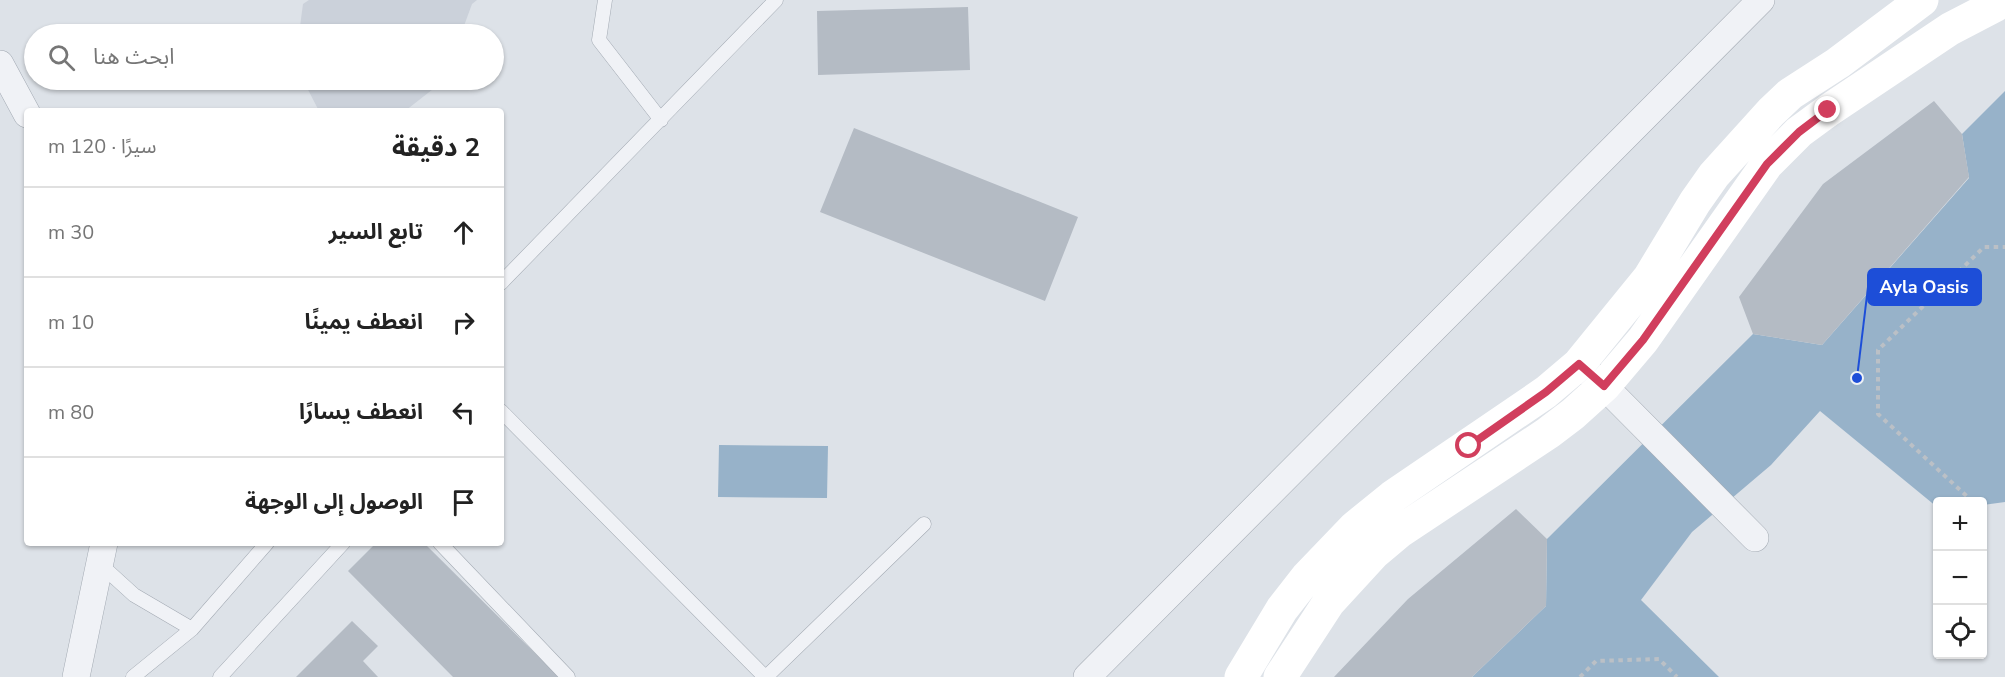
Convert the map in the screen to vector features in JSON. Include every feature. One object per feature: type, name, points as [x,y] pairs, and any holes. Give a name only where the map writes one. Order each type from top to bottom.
[{"type":"street","points":[[1087,677],[1761,0]]},
{"type":"street","points":[[1240,677],[1282,609],[1307,576],[1355,527],[1392,497],[1520,411],[1579,364],[1649,278],[1695,202],[1714,175],[1749,134],[1790,94],[1838,63],[1922,0]]},
{"type":"street","points":[[1280,677],[1329,602],[1374,553],[1399,532],[1573,414],[1613,395],[1643,340],[1767,164],[1799,132],[1828,110],[1950,29],[1994,3]]},
{"type":"street","points":[[0,64],[24,108]]},
{"type":"street","points":[[1579,364],[1613,395],[1755,538]]},
{"type":"street","points":[[76,677],[102,554]]},
{"type":"lane","points":[[605,0],[599,40],[661,120]]},
{"type":"lane","points":[[504,280],[776,0]]},
{"type":"lane","points":[[504,414],[765,677],[924,524]]},
{"type":"lane","points":[[133,677],[192,629],[264,546]]},
{"type":"lane","points":[[220,677],[340,546]]},
{"type":"lane","points":[[443,546],[568,677]]},
{"type":"lane","points":[[102,554],[134,595],[192,629]]},
{"type":"path","points":[[1969,497],[1878,414],[1878,350],[1984,247],[2005,247]]},
{"type":"path","points":[[1580,677],[1596,661],[1659,659],[1677,677]]},
{"type":"shaded area","points":[[309,0],[477,0],[472,4],[465,24],[300,24],[303,4]]},
{"type":"shaded area","points":[[308,90],[432,90],[409,108],[317,108]]},
{"type":"water","points":[[2005,91],[2005,502],[1987,504],[1987,497],[1933,497],[1933,504],[1820,411],[1771,465],[1692,532],[1641,600],[1719,677],[1472,677],[1546,606],[1547,539],[1753,334],[1822,345],[1969,178],[1962,134]]},
{"type":"water","points":[[719,445],[828,446],[827,498],[718,497]]},
{"type":"building","points":[[968,7],[970,70],[818,75],[817,11]]},
{"type":"building","points":[[1934,101],[1962,134],[1969,177],[1822,345],[1753,334],[1739,297],[1823,184]]},
{"type":"building","points":[[854,128],[1078,217],[1045,301],[820,212]]},
{"type":"building","points":[[1516,509],[1547,539],[1546,606],[1472,677],[1334,677],[1408,599]]},
{"type":"building","points":[[373,546],[427,546],[559,677],[453,677],[348,571]]},
{"type":"building","points":[[352,621],[378,646],[363,661],[378,677],[296,677]]},
{"type":"place","name":"Ayla Oasis","points":[[1857,378]]},
{"type":"route","points":[[1469,446],[1546,392],[1579,364],[1604,386],[1643,340],[1767,164],[1799,132],[1828,110]]}]
